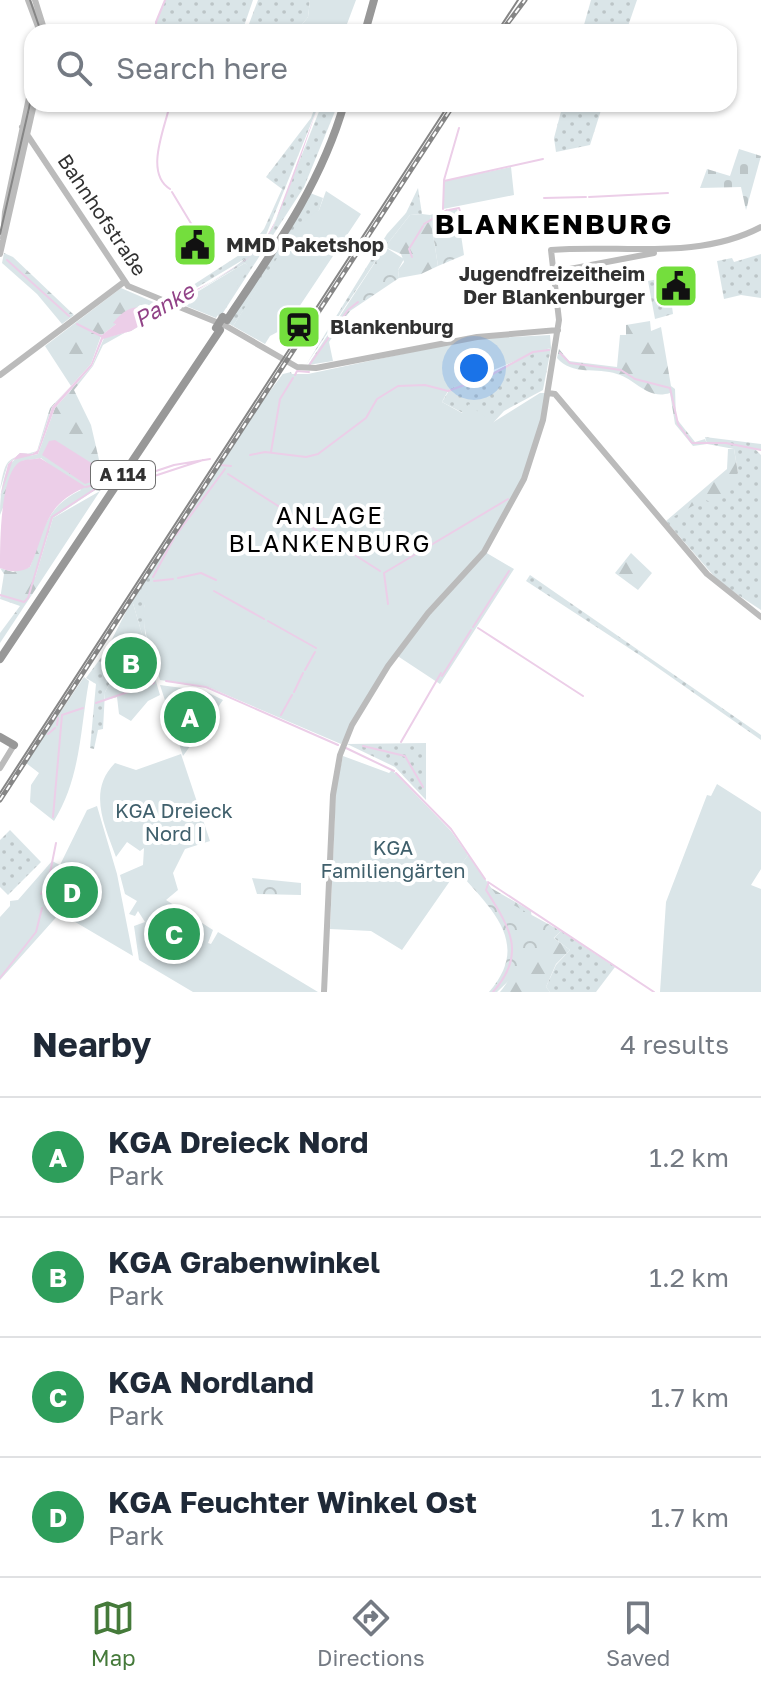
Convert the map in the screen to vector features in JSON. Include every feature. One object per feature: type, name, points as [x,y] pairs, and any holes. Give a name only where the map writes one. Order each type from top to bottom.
[{"type":"highway","points":[[365,24],[372,0]]},
{"type":"highway","name":"A 114","points":[[0,659],[295,210],[339,112]]},
{"type":"highway","name":"A 114","points":[[2,647],[218,329]]},
{"type":"highway","points":[[0,737],[14,745]]},
{"type":"main road","points":[[28,0],[38,24]]},
{"type":"main road","points":[[35,0],[40,24]]},
{"type":"main road","points":[[0,254],[28,112]]},
{"type":"main road","points":[[25,129],[31,112]]},
{"type":"main road","name":"Bahnhofstraße","points":[[25,129],[124,282],[136,291],[232,329],[289,363],[305,369],[477,337],[558,330]]},
{"type":"main road","name":"Bahnhofstraße","points":[[23,140],[37,146]]},
{"type":"main road","points":[[554,272],[750,233],[761,227]]},
{"type":"main road","points":[[324,992],[333,795],[340,755],[358,714],[397,653],[498,531],[530,465],[548,393],[558,330],[559,308],[551,250],[669,249]]},
{"type":"main road","points":[[0,375],[124,282]]},
{"type":"main road","points":[[548,393],[555,394],[707,574],[761,617]]},
{"type":"main road","points":[[0,768],[14,745]]},
{"type":"green space","points":[[165,0],[253,0],[245,24],[155,23]]},
{"type":"green space","points":[[258,0],[310,0],[308,17],[302,24],[249,24]]},
{"type":"green space","points":[[310,0],[356,0],[347,24],[302,24],[308,17]]},
{"type":"green space","points":[[591,0],[637,0],[629,24],[584,24]]},
{"type":"green space","points":[[316,112],[264,240],[246,258],[176,300],[170,300],[247,250],[264,229],[282,189],[266,177]]},
{"type":"green space","points":[[319,112],[335,112],[304,187],[219,319],[218,313],[249,267],[245,263],[177,303],[242,261],[273,227]]},
{"type":"green space","points":[[561,112],[600,112],[590,145],[556,152],[554,138]]},
{"type":"green space","points":[[739,149],[761,156],[746,210],[741,187],[700,188],[707,169],[730,176]]},
{"type":"green space","points":[[511,167],[514,195],[443,209],[443,181]]},
{"type":"green space","points":[[418,188],[422,214],[410,215],[385,247],[306,365],[387,234],[406,213]]},
{"type":"green space","points":[[326,191],[361,214],[285,328],[270,336],[265,344],[233,326],[288,243],[319,210]]},
{"type":"green space","points":[[310,193],[323,198],[319,210],[285,247],[233,326],[228,323]]},
{"type":"green space","points":[[457,208],[464,255],[438,266],[430,215]]},
{"type":"green space","points":[[410,215],[430,215],[438,266],[421,274],[399,278],[398,270],[404,262],[401,254],[385,247]]},
{"type":"green space","points":[[385,247],[404,259],[398,270],[399,278],[350,311],[329,342],[333,361],[308,365]]},
{"type":"green space","points":[[4,253],[13,257],[74,315],[62,324],[37,294],[2,263]]},
{"type":"green space","points":[[761,254],[761,298],[741,295],[724,299],[717,261],[732,258],[734,262]]},
{"type":"green space","points":[[245,263],[250,267],[216,318],[179,303]]},
{"type":"green space","points":[[668,277],[673,314],[655,319],[648,281]]},
{"type":"green space","points":[[121,288],[165,307],[158,310],[140,305],[101,336],[91,364],[52,407],[37,451],[50,408],[71,386],[45,346]]},
{"type":"green space","points":[[169,308],[131,331],[125,332]]},
{"type":"green space","points":[[650,321],[651,331],[661,327],[671,386],[675,389],[676,418],[695,442],[705,439],[707,444],[693,446],[675,424],[670,393],[648,392],[617,374],[577,369],[557,358],[559,349],[569,361],[617,367],[620,335],[626,335],[626,325]]},
{"type":"green space","points":[[125,332],[103,345],[93,366],[74,390],[91,425],[103,477],[107,477],[100,491],[95,490],[53,518],[35,577],[41,581],[0,643],[0,633],[20,606],[0,599],[4,574],[0,568],[13,572],[30,567],[46,522],[59,505],[81,490],[41,458],[22,461],[0,515],[1,492],[8,467],[18,457],[38,454],[55,408],[92,366],[104,338]]},
{"type":"green space","points":[[550,335],[551,348],[454,387],[442,402],[462,413],[469,404],[492,423],[540,393],[548,393],[530,465],[485,552],[514,569],[440,684],[396,655],[341,744],[208,687],[160,680],[145,627],[144,609],[149,585],[201,488],[283,374],[308,374],[473,339]]},
{"type":"green space","points":[[551,348],[543,390],[504,411],[492,424],[469,405],[463,413],[442,402],[450,389],[461,383],[488,375],[532,352]]},
{"type":"green space","points":[[291,372],[293,378],[144,606],[145,633],[158,674],[154,675],[132,600],[246,423],[283,374]]},
{"type":"green space","points":[[705,437],[761,444],[761,451],[754,448],[761,455],[761,610],[720,583],[666,521],[738,473],[734,449],[707,444]]},
{"type":"green space","points":[[728,449],[734,449],[738,473],[714,505],[705,499],[666,521],[727,469]]},
{"type":"green space","points":[[100,491],[41,581],[34,581],[53,518]]},
{"type":"green space","points":[[631,553],[652,573],[638,590],[615,573]]},
{"type":"green space","points":[[530,575],[761,735],[761,740],[526,581]]},
{"type":"green space","points":[[132,600],[160,695],[148,701],[131,721],[119,714],[117,697],[105,700],[105,692],[112,679],[108,676],[115,651],[106,651]]},
{"type":"green space","points":[[115,650],[107,676],[112,679],[105,692],[103,729],[98,730],[94,749],[90,748],[96,684],[86,678],[106,651]]},
{"type":"green space","points":[[84,677],[89,681],[75,770],[54,821],[30,802],[31,785],[39,773],[26,763]]},
{"type":"green space","points":[[160,685],[205,691],[223,700],[183,756]]},
{"type":"green space","points":[[426,743],[426,800],[395,767],[347,744]]},
{"type":"green space","name":"KGA Dreieck Nord I","points":[[181,754],[210,841],[185,849],[173,873],[178,890],[166,900],[213,930],[208,943],[211,944],[218,932],[318,992],[193,992],[139,960],[134,926],[145,922],[138,911],[135,916],[129,914],[137,901],[125,894],[120,875],[143,865],[144,848],[140,851],[127,842],[116,857],[101,809],[102,785],[115,763],[136,770]]},
{"type":"green space","name":"KGA Familiengärten","points":[[343,756],[389,773],[392,770],[451,831],[468,855],[402,950],[371,931],[330,929],[336,787]]},
{"type":"green space","points":[[717,784],[761,812],[761,869],[751,885],[761,889],[761,992],[660,992],[666,902],[707,795],[711,796]]},
{"type":"green space","points":[[97,806],[117,874],[133,956],[60,913],[0,980],[0,917],[10,906],[10,901],[18,900],[52,861],[60,865],[87,810]]},
{"type":"green space","points":[[10,830],[41,862],[8,895],[0,887],[0,840]]},
{"type":"green space","points":[[468,855],[497,896],[561,931],[497,992],[489,992],[507,958],[507,942],[493,913],[457,870]]},
{"type":"green space","points":[[252,878],[301,883],[301,895],[257,894]]},
{"type":"green space","points":[[491,888],[531,911],[532,922],[570,950],[556,964],[546,987],[550,992],[500,992],[515,964],[515,940]]},
{"type":"green space","points":[[561,931],[615,967],[596,992],[550,992],[546,987],[556,965],[570,950],[554,938]]},
{"type":"shaded area","points":[[316,112],[293,178],[276,220]]},
{"type":"shaded area","points":[[212,281],[131,331],[103,339],[92,366],[55,408],[38,454],[13,460],[0,497],[8,464],[20,453],[32,454],[38,450],[52,407],[91,364],[102,335],[116,324],[113,323],[121,314],[135,307],[160,308]]},
{"type":"shaded area","points":[[55,440],[93,464],[91,482],[85,484],[42,455],[49,441]]},
{"type":"shaded area","points":[[40,458],[86,487],[61,502],[53,511],[30,567],[19,571],[0,568],[2,513],[11,472],[19,462]]},
{"type":"waterway","points":[[156,24],[165,0]]},
{"type":"waterway","points":[[168,112],[157,161],[162,182],[170,189]]},
{"type":"waterway","points":[[444,180],[459,128]]},
{"type":"waterway","points":[[443,209],[444,181],[543,159]]},
{"type":"waterway","points":[[172,192],[198,235]]},
{"type":"waterway","points":[[589,197],[668,193]]},
{"type":"waterway","points":[[544,198],[586,197]]},
{"type":"waterway","points":[[449,210],[459,208],[460,211]]},
{"type":"waterway","points":[[424,224],[447,210]]},
{"type":"waterway","points":[[412,257],[409,249],[423,226]]},
{"type":"waterway","points":[[7,260],[69,316]]},
{"type":"waterway","points":[[310,364],[348,310],[358,302]]},
{"type":"waterway","points":[[77,324],[103,337]]},
{"type":"waterway","points":[[250,455],[265,452],[306,457],[318,454],[366,418],[377,399],[398,386],[425,385],[448,391],[489,376],[533,352],[549,350]]},
{"type":"waterway","points":[[560,353],[570,363],[621,370],[635,379],[670,388],[678,424],[692,443],[726,443],[761,450]]},
{"type":"waterway","points":[[295,375],[297,371],[309,372]]},
{"type":"waterway","points":[[271,452],[280,399],[293,378]]},
{"type":"waterway","points":[[138,477],[174,465],[210,459]]},
{"type":"waterway","points":[[136,482],[203,460]]},
{"type":"waterway","points":[[220,465],[231,466]]},
{"type":"waterway","points":[[176,535],[225,469]]},
{"type":"waterway","points":[[228,474],[380,571]]},
{"type":"waterway","points":[[101,484],[105,483]]},
{"type":"waterway","points":[[86,487],[97,484]]},
{"type":"waterway","points":[[0,595],[24,602],[28,598],[52,517],[95,489]]},
{"type":"waterway","points":[[388,604],[384,573],[508,499]]},
{"type":"waterway","points":[[153,577],[174,538]]},
{"type":"waterway","points":[[473,627],[509,571]]},
{"type":"waterway","points":[[178,578],[201,573],[216,580]]},
{"type":"waterway","points":[[154,581],[173,579]]},
{"type":"waterway","points":[[214,591],[264,619]]},
{"type":"waterway","points":[[268,621],[316,648]]},
{"type":"waterway","points":[[478,628],[583,696]]},
{"type":"waterway","points":[[442,676],[471,630]]},
{"type":"waterway","points":[[305,670],[315,652]]},
{"type":"waterway","points":[[294,692],[303,673]]},
{"type":"waterway","points":[[401,742],[441,673]]},
{"type":"waterway","points":[[166,681],[206,687],[338,745]]},
{"type":"waterway","points":[[96,703],[154,683]]},
{"type":"waterway","points":[[281,715],[292,695]]},
{"type":"waterway","points":[[53,817],[62,715],[83,708]]},
{"type":"waterway","points":[[57,725],[58,718]]},
{"type":"waterway","points":[[48,734],[55,728]]},
{"type":"waterway","points":[[363,746],[405,756],[423,787]]},
{"type":"waterway","points":[[346,748],[394,771]]},
{"type":"waterway","points":[[396,773],[451,829],[485,879]]},
{"type":"waterway","points":[[41,894],[48,883],[56,843]]},
{"type":"waterway","points":[[488,882],[654,992]]},
{"type":"waterway","points":[[488,884],[486,890],[508,929],[512,953],[510,965],[493,992]]},
{"type":"waterway","points":[[0,978],[36,932],[42,908]]},
{"type":"tram line","points":[[30,0],[38,24]]},
{"type":"tram line","points":[[502,24],[518,0]]},
{"type":"tram line","points":[[0,234],[28,112]]},
{"type":"tram line","points":[[0,793],[444,112]]},
{"type":"railway","points":[[507,24],[525,0]]},
{"type":"railway","points":[[0,800],[449,112]]},
{"type":"place","name":"MMD Paketshop","points":[[195,245]]},
{"type":"place","name":"Jugendfreizeitheim Der Blankenburger","points":[[676,286]]},
{"type":"place","name":"Blankenburg","points":[[299,327]]},
{"type":"place","name":"KGA Grabenwinkel","points":[[131,663]]},
{"type":"place","name":"KGA Dreieck Nord","points":[[190,717]]},
{"type":"place","name":"KGA Feuchter Winkel Ost","points":[[72,892]]},
{"type":"place","name":"KGA Nordland","points":[[174,934]]},
{"type":"district","name":"BLANKENBURG","points":[[554,224]]},
{"type":"district","name":"ANLAGE BLANKENBURG","points":[[330,530]]},
{"type":"water label","name":"Panke","points":[[164,305]]}]
